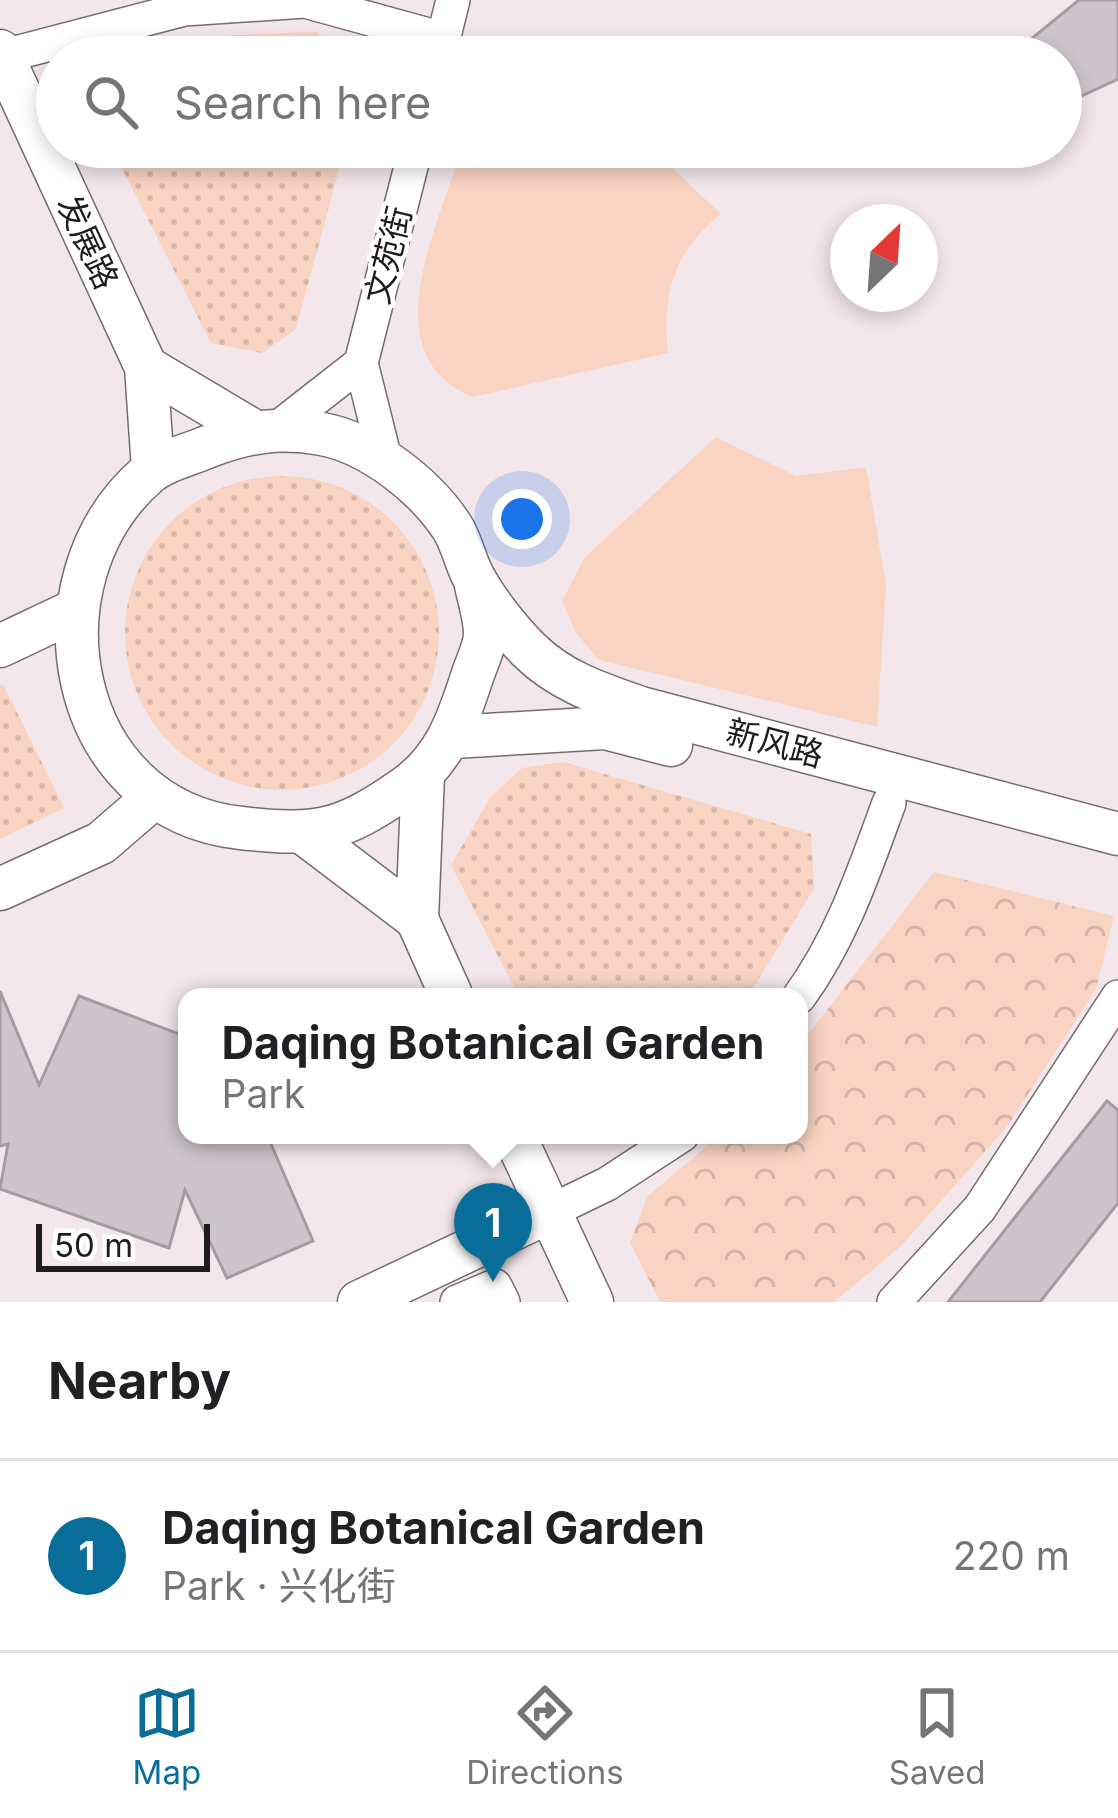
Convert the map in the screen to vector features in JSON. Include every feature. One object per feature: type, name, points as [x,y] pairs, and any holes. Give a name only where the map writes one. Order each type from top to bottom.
[{"type":"main road","name":"发展路","points":[[1,55],[36,130]]},
{"type":"main road","name":"发展路","points":[[54,168],[146,367]]},
{"type":"main road","points":[[146,367],[263,430]]},
{"type":"main road","points":[[146,367],[153,469]]},
{"type":"main road","points":[[263,430],[325,434],[385,459],[452,527],[475,580],[485,635],[453,736],[423,776],[358,820],[305,834],[214,825],[153,798],[113,754],[88,708],[75,660],[78,609],[93,552],[116,506],[153,469],[263,430]]},
{"type":"main road","name":"新风路","points":[[475,580],[531,652],[597,693],[1118,834]]},
{"type":"main road","points":[[0,646],[78,609]]},
{"type":"main road","name":"新风路","points":[[453,736],[605,728],[1118,862]]},
{"type":"main road","points":[[423,776],[417,919],[448,988]]},
{"type":"main road","points":[[0,890],[101,843],[153,798]]},
{"type":"main road","points":[[305,834],[417,919]]},
{"type":"main road","points":[[518,1144],[592,1302]]},
{"type":"main road","points":[[358,1302],[404,1292],[549,1212]]},
{"type":"street","points":[[444,36],[452,0]]},
{"type":"street","points":[[77,36],[184,9],[304,1],[406,36]]},
{"type":"street","points":[[1,55],[36,46]]},
{"type":"street","name":"文苑街","points":[[361,363],[411,168]]},
{"type":"street","points":[[263,430],[361,363],[385,459]]},
{"type":"street","points":[[805,988],[854,901],[889,803]]},
{"type":"street","points":[[894,1302],[980,1208],[1118,997]]},
{"type":"street","points":[[549,1212],[607,1184],[668,1144]]},
{"type":"street","points":[[457,1302],[495,1286],[503,1302]]},
{"type":"green space","points":[[316,32],[322,36],[229,36]]},
{"type":"green space","points":[[122,168],[339,168],[296,329],[262,353],[211,343]]},
{"type":"green space","points":[[455,168],[672,168],[721,214],[692,244],[674,276],[667,311],[668,353],[473,397],[442,377],[425,351],[418,320],[428,250]]},
{"type":"green space","points":[[716,437],[796,476],[866,467],[886,585],[877,727],[599,660],[576,633],[562,601],[585,557]]},
{"type":"green space","points":[[282,476],[342,488],[393,522],[427,573],[439,633],[427,693],[393,744],[342,778],[282,790],[222,778],[171,744],[137,693],[125,633],[137,573],[171,522],[222,488]]},
{"type":"green space","points":[[0,685],[64,808],[0,839]]},
{"type":"green space","points":[[563,762],[811,834],[814,888],[753,988],[514,988],[451,865],[490,798],[522,768]]},
{"type":"green space","points":[[934,872],[1114,916],[1096,989],[1006,1128],[900,1247],[834,1302],[660,1302],[630,1243],[647,1197],[709,1144],[808,1144],[808,1034]]},
{"type":"building","points":[[1079,0],[1118,0],[1118,79],[1082,96],[1082,36],[1035,36]]},
{"type":"building","points":[[0,991],[39,1085],[79,996],[178,1034],[178,1144],[271,1144],[313,1241],[227,1278],[185,1190],[169,1248],[0,1189],[8,1144],[0,1146]]},
{"type":"building","points":[[1107,1101],[1118,1110],[1118,1203],[1040,1302],[948,1302]]},
{"type":"place","name":"Daqing Botanical Garden","points":[[493,1282]]}]
